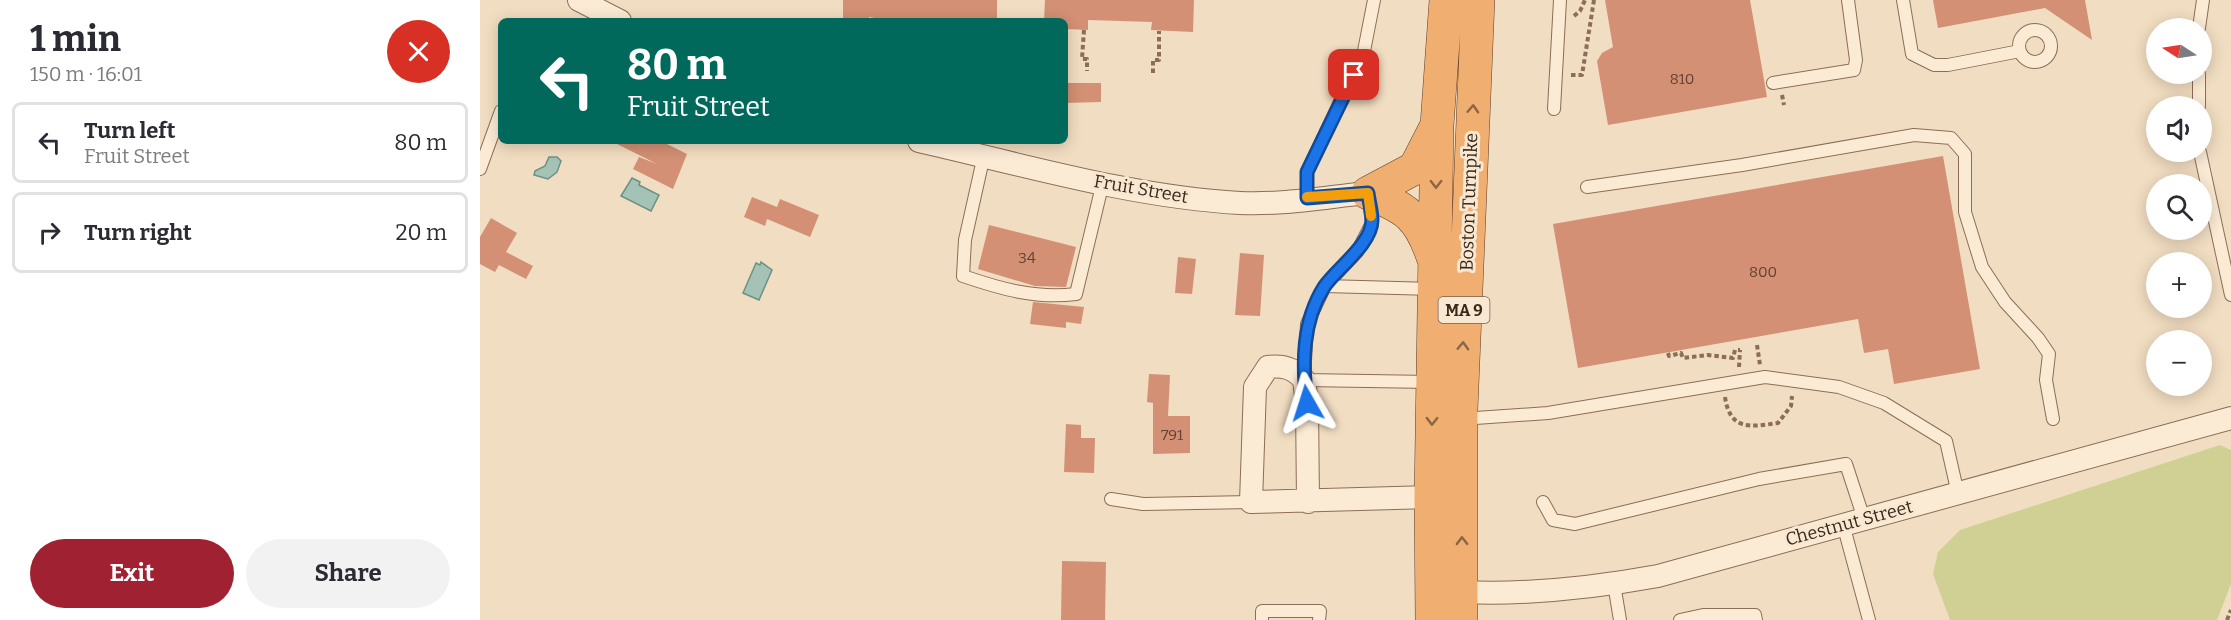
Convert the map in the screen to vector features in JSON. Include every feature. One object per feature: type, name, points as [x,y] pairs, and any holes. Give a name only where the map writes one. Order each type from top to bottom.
[{"type":"highway","name":"Boston Turnpike","points":[[1432,620],[1431,497],[1437,125],[1446,0]]},
{"type":"highway","name":"Boston Turnpike","points":[[1462,606],[1460,419],[1478,0]]},
{"type":"highway","points":[[1368,193],[1415,168],[1437,125]]},
{"type":"highway","points":[[1368,193],[1401,206],[1413,218],[1428,243],[1435,276]]},
{"type":"street","points":[[579,0],[614,18]]},
{"type":"street","name":"Fruit Street","points":[[932,144],[1162,195],[1241,203],[1368,193]]},
{"type":"street","points":[[1308,502],[1307,403],[1304,380],[1299,373],[1279,366],[1268,367],[1255,387],[1251,502],[1308,502],[1431,497]]},
{"type":"street","name":"Chestnut Street","points":[[1462,606],[1519,594],[1614,584],[1658,576],[2231,418]]},
{"type":"lane","points":[[1307,198],[1307,172],[1364,51],[1374,0]]},
{"type":"lane","points":[[1554,109],[1560,0]]},
{"type":"lane","points":[[1773,83],[1854,70],[1856,60],[1848,0]]},
{"type":"lane","points":[[1903,0],[1912,54],[1921,60],[1934,65],[1947,65],[2020,51]]},
{"type":"lane","points":[[2201,18],[2204,0]]},
{"type":"lane","points":[[480,169],[498,119]]},
{"type":"lane","points":[[1587,187],[1742,165],[1914,135],[1951,138],[1965,154],[1965,212],[1982,267],[2005,302],[2038,338],[2049,354],[2046,380],[2054,419]]},
{"type":"lane","points":[[984,156],[965,240],[963,276],[1003,290],[1052,297],[1076,294],[1103,182]]},
{"type":"lane","points":[[2202,162],[2231,295]]},
{"type":"lane","points":[[1368,193],[1372,223],[1356,252],[1324,286],[1307,324],[1304,380],[1433,382]]},
{"type":"lane","points":[[1324,286],[1435,276]]},
{"type":"lane","points":[[1460,419],[1548,413],[1765,377],[1839,387],[1884,404],[1946,441],[1958,494]]},
{"type":"lane","points":[[1543,501],[1553,520],[1575,524],[1759,479],[1846,464],[1864,519]]},
{"type":"lane","points":[[1111,499],[1143,504],[1251,502]]},
{"type":"lane","points":[[1843,524],[1869,620]]},
{"type":"lane","points":[[1614,584],[1620,620]]},
{"type":"lane","points":[[1262,620],[1262,611],[1320,611],[1320,620]]},
{"type":"lane","points":[[1680,620],[1703,615],[1755,615],[1756,620]]},
{"type":"path","points":[[1556,74],[1582,75],[1594,0]]},
{"type":"path","points":[[1084,30],[1082,59],[1087,59],[1087,70]]},
{"type":"path","points":[[1153,73],[1154,60],[1159,60],[1159,31]]},
{"type":"path","points":[[1668,353],[1669,356],[1681,353],[1683,358],[1708,355],[1733,358],[1735,350],[1740,350]]},
{"type":"path","points":[[1723,384],[1727,413],[1737,421],[1751,426],[1778,423],[1786,415],[1792,399],[1790,380]]},
{"type":"path","points":[[2227,620],[2231,610]]},
{"type":"green space","points":[[2220,445],[2231,450],[2231,584],[2217,620],[1950,620],[1933,574],[1938,552],[1960,530]]},
{"type":"shaded area","points":[[549,157],[557,157],[561,161],[557,172],[548,179],[534,175],[535,171],[545,166]]},
{"type":"shaded area","points":[[632,178],[640,182],[639,185],[659,195],[651,211],[621,196]]},
{"type":"shaded area","points":[[761,262],[772,270],[759,300],[743,293],[756,263],[760,265]]},
{"type":"building","points":[[843,0],[997,0],[997,18],[843,18]]},
{"type":"building","points":[[1045,0],[1194,0],[1193,32],[1151,30],[1152,22],[1088,20],[1088,30],[1068,29],[1068,18],[1044,18]]},
{"type":"building","points":[[1605,0],[1750,0],[1767,97],[1608,125],[1597,61],[1602,53],[1613,47]]},
{"type":"building","points":[[1933,0],[2085,0],[2092,40],[2045,8],[1938,28]]},
{"type":"building","points":[[1068,83],[1101,83],[1101,102],[1068,103]]},
{"type":"building","points":[[617,144],[667,144],[687,154],[673,189],[633,169],[639,157],[657,164]]},
{"type":"building","points":[[1943,156],[1980,369],[1894,384],[1888,349],[1864,353],[1858,319],[1578,368],[1553,224]]},
{"type":"building","points":[[752,197],[777,207],[780,199],[819,215],[810,237],[767,219],[765,226],[744,217]]},
{"type":"building","points":[[491,218],[517,233],[506,252],[533,266],[526,279],[499,265],[495,272],[480,264],[480,237]]},
{"type":"building","points":[[989,225],[1076,247],[1066,287],[1035,286],[978,269]]},
{"type":"building","points":[[1240,253],[1264,255],[1260,316],[1235,315]]},
{"type":"building","points":[[1178,257],[1196,259],[1192,294],[1175,293]]},
{"type":"building","points":[[1033,302],[1084,307],[1081,324],[1066,322],[1066,328],[1030,324]]},
{"type":"building","points":[[1149,374],[1170,375],[1168,416],[1190,416],[1190,453],[1153,454],[1153,403],[1147,402]]},
{"type":"building","points":[[1066,424],[1081,425],[1081,438],[1095,438],[1094,473],[1064,472]]},
{"type":"building","points":[[1062,561],[1106,562],[1105,620],[1061,620]]},
{"type":"slow traffic","points":[[1307,197],[1368,193],[1371,216]]},
{"type":"route","points":[[1307,403],[1304,380],[1307,324],[1324,286],[1356,252],[1372,223],[1368,193],[1307,198],[1307,172],[1314,152],[1354,75]]}]
